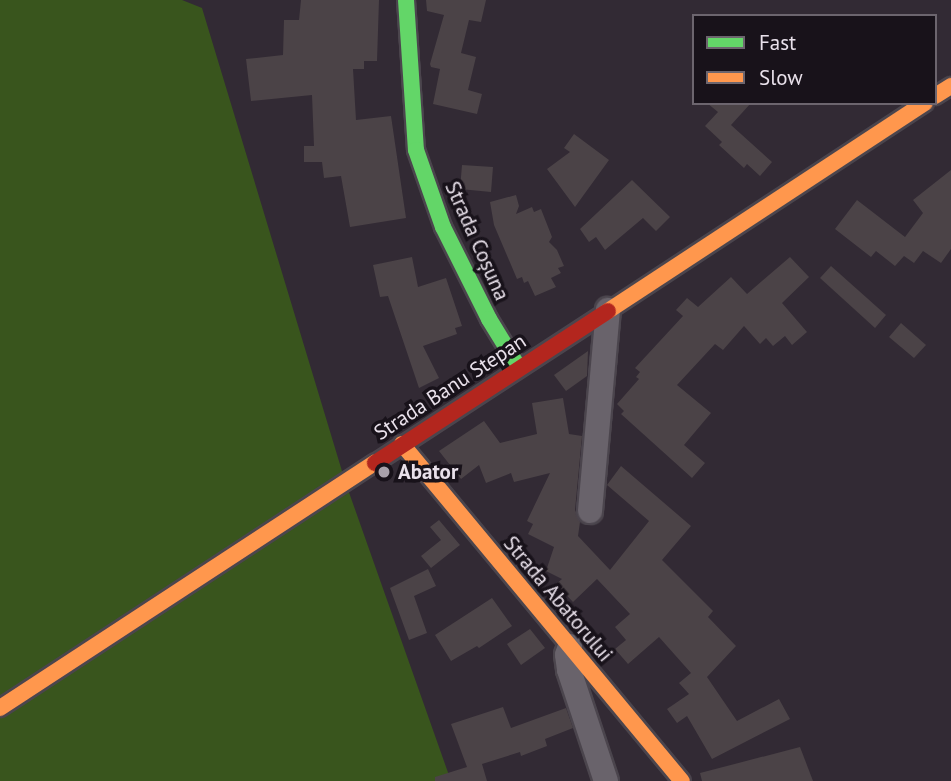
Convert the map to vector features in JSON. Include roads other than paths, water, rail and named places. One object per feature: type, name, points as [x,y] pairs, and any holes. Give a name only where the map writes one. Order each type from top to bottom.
[{"type":"main road","name":"Strada Coșuna","points":[[406,0],[416,150],[443,227],[489,319],[519,368]]},
{"type":"main road","name":"Strada Banu Stepan","points":[[0,708],[922,105]]},
{"type":"main road","name":"Strada Abatorului","points":[[401,444],[681,781]]},
{"type":"street","points":[[590,511],[608,310]]},
{"type":"street","points":[[570,646],[567,655],[569,670],[606,781]]},
{"type":"place","name":"Abator","points":[[384,472]]}]
